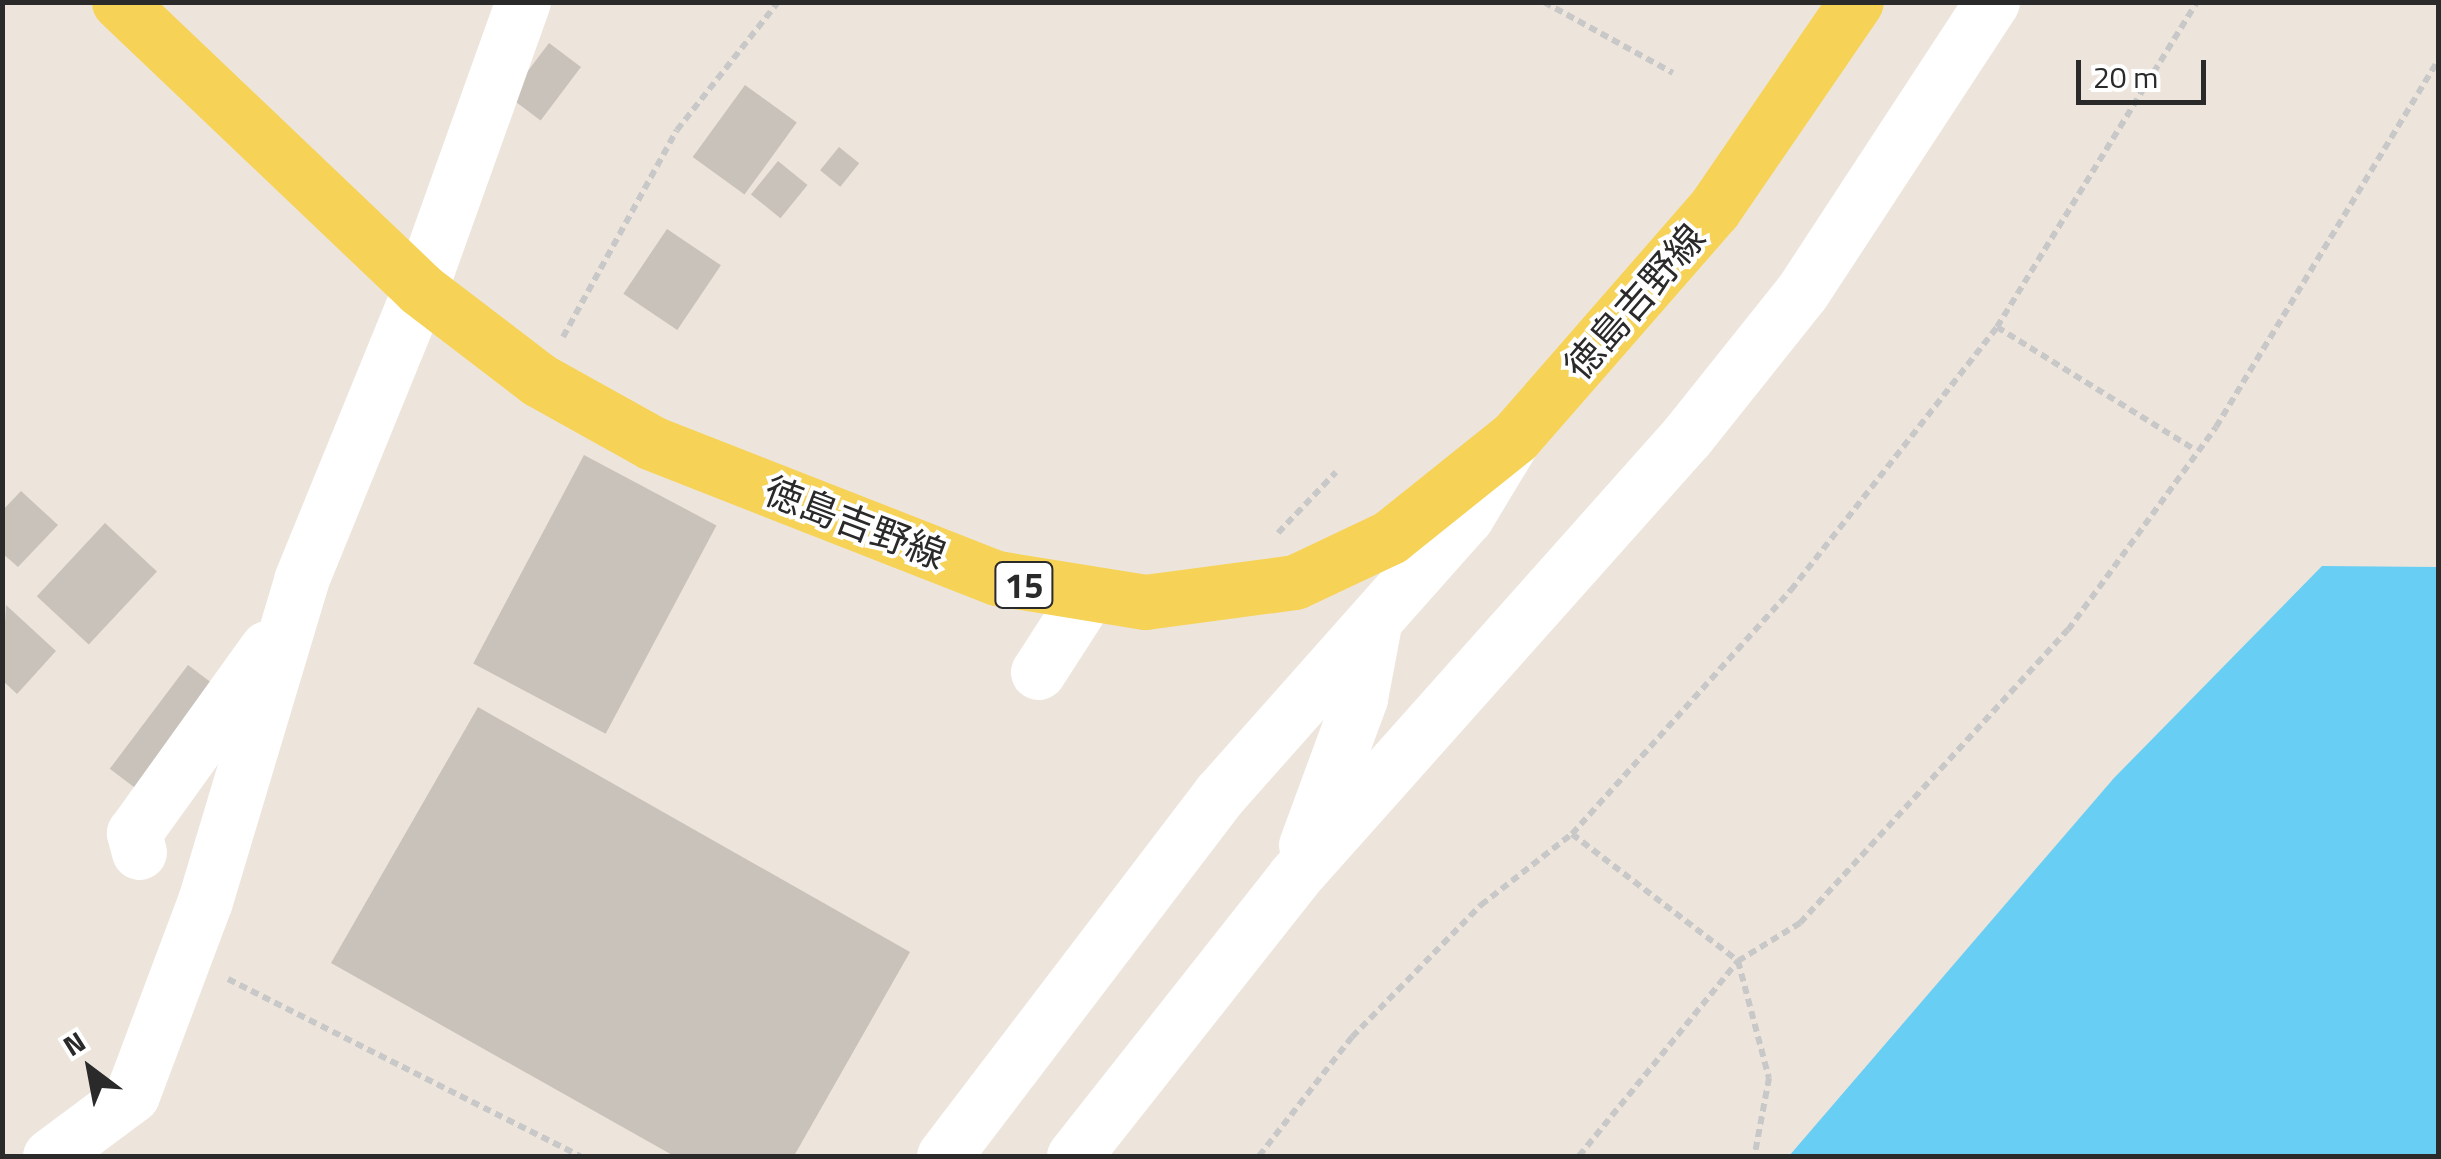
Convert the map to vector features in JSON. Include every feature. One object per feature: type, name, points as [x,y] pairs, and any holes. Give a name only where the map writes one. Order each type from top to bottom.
[{"type":"main road","name":"徳島吉野線","points":[[119,2],[420,289],[539,380],[652,443],[997,578],[1085,599],[1215,599],[1294,582],[1390,537],[1515,437],[1714,209],[1856,2]]},
{"type":"street","points":[[50,1156],[132,1095],[182,957],[286,630],[420,289],[523,2]]},
{"type":"street","points":[[1074,1156],[1294,877],[1687,436],[1846,230],[1992,2]]},
{"type":"street","points":[[944,1156],[1219,795],[1372,629],[1466,517],[1515,437]]},
{"type":"street","points":[[1038,672],[1085,599]]},
{"type":"street","points":[[1294,877],[1360,698],[1372,629]]},
{"type":"street","points":[[128,832],[286,630]]},
{"type":"path","points":[[539,380],[677,130],[778,2]]},
{"type":"path","points":[[1544,2],[1673,73]]},
{"type":"path","points":[[1259,1156],[1364,1024],[1481,905],[1572,834],[1792,590],[1997,326],[2197,2]]},
{"type":"path","points":[[1579,1156],[1738,962],[1800,922],[2068,630],[2195,450],[2438,60]]},
{"type":"path","points":[[1997,326],[2195,450]]},
{"type":"path","points":[[1572,834],[1738,962],[1769,1078],[1756,1153]]},
{"type":"path","points":[[182,957],[580,1156]]},
{"type":"water","points":[[2322,566],[2438,567],[2438,1156],[1789,1156],[2114,778]]},
{"type":"building","points":[[549,43],[581,67],[541,121],[509,97]]},
{"type":"building","points":[[745,85],[797,123],[744,195],[693,157]]},
{"type":"building","points":[[839,147],[859,163],[840,187],[820,170]]},
{"type":"building","points":[[778,161],[808,185],[780,218],[751,194]]},
{"type":"building","points":[[667,229],[721,265],[677,330],[623,294]]},
{"type":"building","points":[[584,455],[716,525],[606,734],[473,663]]},
{"type":"building","points":[[21,491],[58,525],[18,567],[2,553],[2,511]]},
{"type":"building","points":[[105,523],[157,571],[89,645],[37,596]]},
{"type":"building","points":[[6,605],[56,651],[17,694],[2,680]]},
{"type":"building","points":[[188,665],[217,687],[139,790],[110,769]]},
{"type":"building","points":[[478,707],[910,952],[794,1156],[674,1156],[331,963]]}]
